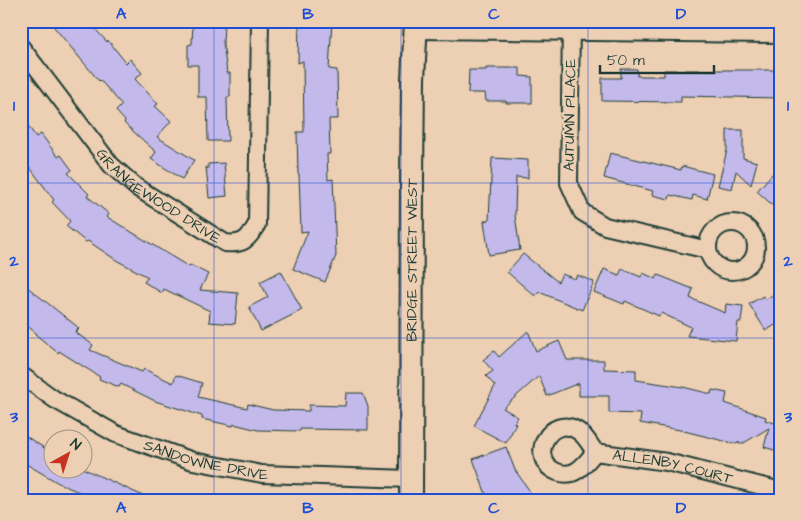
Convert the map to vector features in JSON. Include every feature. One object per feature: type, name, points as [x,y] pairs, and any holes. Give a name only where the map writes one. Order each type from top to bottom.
[{"type":"main road","name":"BRIDGE STREET WEST","points":[[411,490],[413,79],[416,25]]},
{"type":"street","name":"GRANGEWOOD DRIVE","points":[[21,47],[122,177],[225,243],[236,244],[250,237],[256,224],[260,21]]},
{"type":"street","points":[[416,25],[760,28],[781,34]]},
{"type":"street","name":"AUTUMN PLACE","points":[[571,27],[569,183],[582,212],[605,226],[708,250]]},
{"type":"street","name":"SANDOWNE DRIVE","points":[[21,374],[54,399],[116,434],[193,461],[262,474],[411,490]]},
{"type":"street","name":"ALLENBY COURT","points":[[595,452],[667,462],[781,491]]},
{"type":"building","points":[[49,21],[88,21],[107,42],[108,40],[126,63],[130,59],[142,73],[135,79],[158,104],[155,106],[171,121],[157,137],[194,160],[182,179],[151,159],[156,152],[124,123],[125,121],[116,111],[122,105],[99,81]]},
{"type":"building","points":[[193,21],[224,24],[223,42],[227,73],[230,73],[230,97],[227,97],[228,141],[208,141],[207,97],[198,97],[198,65],[188,65],[188,45],[192,44]]},
{"type":"building","points":[[299,21],[332,21],[329,69],[337,70],[338,119],[329,119],[330,154],[327,154],[328,180],[333,179],[336,256],[325,282],[293,269],[308,231],[301,232],[298,174],[297,132],[304,132],[303,61],[298,63]]},
{"type":"building","points":[[486,68],[520,68],[520,76],[532,77],[532,103],[486,101],[485,93],[468,93],[469,70],[486,70]]},
{"type":"building","points":[[621,69],[637,69],[637,76],[664,76],[664,70],[781,70],[781,98],[681,96],[681,102],[602,101],[602,78],[621,78]]},
{"type":"building","points":[[21,116],[36,137],[41,134],[58,157],[61,155],[72,170],[68,173],[89,194],[87,196],[109,214],[107,217],[189,267],[190,265],[208,274],[200,290],[238,293],[235,324],[209,322],[210,311],[164,289],[162,293],[144,282],[148,277],[116,260],[88,241],[86,242],[66,226],[70,221],[52,202],[54,200],[28,165],[21,169]]},
{"type":"building","points":[[727,130],[743,130],[743,158],[757,162],[751,185],[736,171],[732,189],[718,186],[727,150]]},
{"type":"building","points":[[610,153],[681,170],[682,166],[713,174],[707,199],[693,195],[692,200],[670,195],[669,199],[652,195],[653,191],[604,178]]},
{"type":"building","points":[[492,158],[528,160],[528,178],[516,177],[515,215],[520,250],[489,255],[484,221],[489,220]]},
{"type":"building","points":[[224,163],[227,196],[209,198],[206,167],[208,169],[208,164]]},
{"type":"building","points":[[781,164],[781,213],[757,191]]},
{"type":"building","points":[[523,254],[558,282],[562,274],[575,279],[577,275],[594,282],[582,310],[539,292],[535,296],[507,272]]},
{"type":"building","points":[[604,269],[619,275],[622,269],[641,277],[643,273],[656,279],[658,275],[693,289],[690,298],[725,313],[726,304],[743,306],[741,322],[738,322],[736,341],[687,336],[691,327],[661,313],[659,316],[625,301],[624,304],[594,292]]},
{"type":"building","points":[[281,271],[302,310],[261,331],[249,307],[268,297],[260,282]]},
{"type":"building","points":[[21,282],[79,328],[75,332],[93,345],[90,350],[142,372],[144,369],[173,383],[176,375],[202,383],[198,397],[247,408],[248,404],[273,410],[309,411],[309,405],[345,406],[346,393],[363,393],[368,406],[368,430],[258,430],[234,424],[233,426],[202,419],[202,416],[155,401],[121,384],[119,387],[99,379],[100,377],[59,351],[58,353],[21,321]]},
{"type":"building","points":[[777,292],[781,299],[781,321],[766,331],[749,304],[763,296],[765,300]]},
{"type":"building","points":[[528,331],[536,351],[559,341],[567,360],[604,360],[604,369],[636,370],[636,380],[683,387],[711,394],[712,390],[727,393],[725,403],[766,417],[765,420],[781,425],[781,452],[764,447],[769,428],[742,444],[737,442],[736,444],[680,430],[640,423],[641,414],[609,413],[609,396],[579,396],[579,383],[547,396],[539,376],[503,408],[518,417],[506,443],[474,426],[495,386],[486,376],[493,371],[483,360],[494,351],[499,357]]},
{"type":"building","points":[[21,433],[42,447],[42,473],[21,461]]},
{"type":"building","points":[[506,447],[515,470],[536,500],[488,500],[473,459]]},
{"type":"building","points":[[92,473],[152,500],[99,500],[50,478],[92,478]]}]
